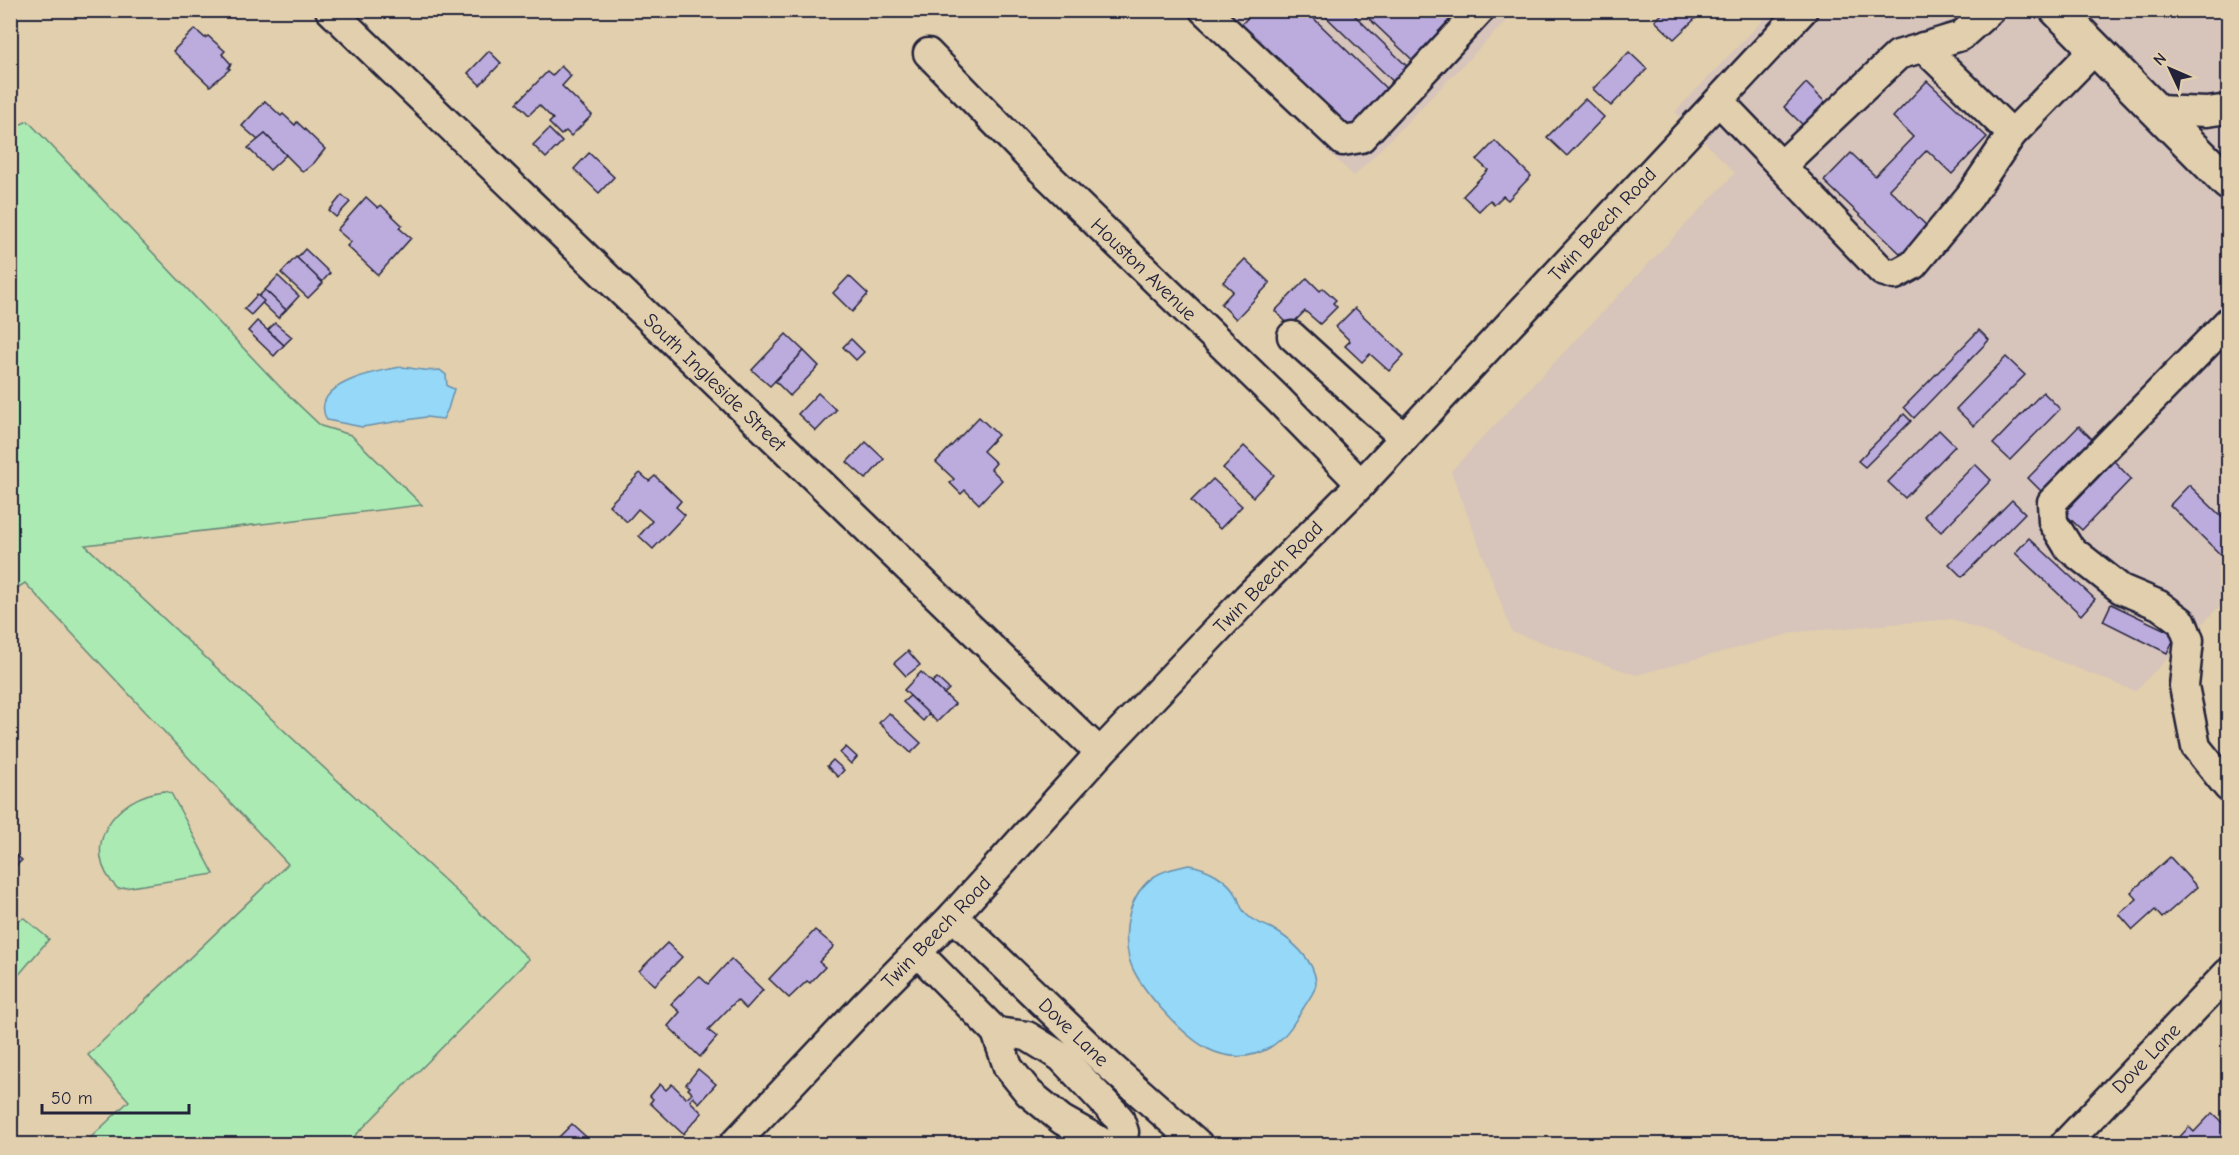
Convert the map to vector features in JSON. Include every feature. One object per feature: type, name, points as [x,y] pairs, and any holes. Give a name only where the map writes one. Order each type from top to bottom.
[{"type":"main road","points":[[2056,10],[2229,183]]},
{"type":"street","name":"South Ingleside Street","points":[[330,10],[1100,753]]},
{"type":"street","points":[[1216,14],[1343,141],[1361,138],[1480,10]]},
{"type":"street","name":"Twin Beech Road","points":[[734,1144],[865,1005],[953,916],[1100,753],[1246,598],[1361,484],[1803,10]]},
{"type":"street","points":[[1781,166],[1898,55],[1961,36],[1990,10]]},
{"type":"street","points":[[1923,47],[2012,134]]},
{"type":"street","points":[[1719,101],[1882,271],[1895,275],[1913,265],[1970,196],[2012,134],[2095,49]]},
{"type":"street","name":"Houston Avenue","points":[[928,53],[1042,170],[1277,398],[1361,484]]},
{"type":"street","points":[[2156,110],[2207,112],[2229,109]]},
{"type":"street","points":[[2229,322],[2052,502],[2053,522],[2069,548],[2121,589],[2159,605],[2182,622],[2189,640],[2184,686],[2196,747],[2229,787]]},
{"type":"street","points":[[1292,336],[1404,438]]},
{"type":"street","name":"Dove Lane","points":[[953,916],[1103,1060],[1198,1144]]},
{"type":"street","points":[[918,953],[996,1032],[1008,1067],[1029,1093],[1062,1120],[1105,1144]]},
{"type":"street","name":"Dove Lane","points":[[2075,1141],[2229,973]]},
{"type":"street","points":[[996,1032],[1027,1036],[1061,1057],[1119,1118],[1124,1132],[1121,1144]]},
{"type":"shaded area","points":[[1182,11],[1516,11],[1354,176]]},
{"type":"shaded area","points":[[1757,11],[2228,11],[2228,598],[2135,691],[1952,619],[1796,632],[1636,675],[1512,632],[1451,471],[1735,173],[1675,112],[1765,18]]},
{"type":"green space","points":[[28,121],[282,389],[321,426],[351,435],[422,505],[85,545],[529,959],[347,1144],[84,1144],[129,1101],[88,1055],[288,864],[25,583],[11,592],[10,129]]},
{"type":"green space","points":[[165,791],[171,793],[214,874],[118,889],[106,873],[101,857],[101,841],[107,826],[131,802]]},
{"type":"green space","points":[[24,918],[49,939],[11,984],[11,922]]},
{"type":"water","points":[[401,367],[440,370],[446,375],[447,386],[454,389],[443,419],[426,417],[362,427],[327,420],[323,408],[327,397],[335,388],[362,376]]},
{"type":"water","points":[[1189,865],[1210,872],[1228,884],[1246,914],[1293,944],[1306,958],[1315,974],[1315,989],[1293,1024],[1280,1040],[1262,1052],[1247,1056],[1231,1056],[1208,1049],[1186,1033],[1161,1009],[1133,969],[1126,935],[1130,912],[1139,892],[1155,876],[1167,870]]},
{"type":"building","points":[[1255,10],[1305,10],[1396,98],[1357,138],[1240,26]]},
{"type":"building","points":[[1319,10],[1349,10],[1416,75],[1402,90]]},
{"type":"building","points":[[1360,10],[1443,10],[1460,27],[1421,68]]},
{"type":"building","points":[[1666,10],[1700,10],[1695,16],[1697,17],[1674,39],[1655,21]]},
{"type":"building","points":[[195,29],[205,38],[208,36],[225,51],[222,54],[231,64],[228,68],[230,69],[210,86],[173,51]]},
{"type":"building","points":[[489,51],[501,63],[480,85],[468,73]]},
{"type":"building","points":[[1629,52],[1647,69],[1611,106],[1593,89]]},
{"type":"building","points":[[561,66],[571,76],[562,86],[592,115],[571,136],[566,131],[561,135],[549,123],[553,119],[539,105],[529,115],[517,103],[547,72],[552,76]]},
{"type":"building","points":[[1927,81],[1987,137],[1952,174],[1927,150],[1889,189],[1929,228],[1903,256],[1824,181],[1851,153],[1875,176],[1913,137],[1893,117]]},
{"type":"building","points":[[1806,83],[1825,102],[1803,125],[1784,107]]},
{"type":"building","points":[[1585,99],[1604,117],[1567,156],[1547,137]]},
{"type":"building","points":[[265,101],[281,116],[283,114],[295,125],[297,122],[325,149],[303,172],[265,134],[258,140],[242,126]]},
{"type":"building","points":[[549,129],[562,142],[546,158],[533,145]]},
{"type":"building","points":[[265,134],[286,155],[270,170],[248,148]]},
{"type":"building","points":[[1495,141],[1531,176],[1508,200],[1503,196],[1494,205],[1490,200],[1479,211],[1463,196],[1488,170],[1477,160]]},
{"type":"building","points":[[589,153],[614,177],[599,193],[574,169]]},
{"type":"building","points":[[342,195],[350,202],[336,217],[329,211]]},
{"type":"building","points":[[366,197],[378,208],[381,205],[402,225],[399,228],[411,238],[378,275],[347,246],[351,242],[337,230]]},
{"type":"building","points":[[305,249],[330,273],[322,282],[297,258]]},
{"type":"building","points":[[296,257],[323,283],[308,298],[281,273]]},
{"type":"building","points":[[1245,259],[1270,283],[1236,319],[1221,304],[1233,291],[1223,282]]},
{"type":"building","points":[[278,276],[299,296],[286,310],[265,290]]},
{"type":"building","points":[[849,276],[868,294],[852,312],[833,293]]},
{"type":"building","points":[[1307,278],[1320,291],[1323,288],[1336,300],[1333,303],[1337,307],[1320,324],[1305,311],[1290,326],[1275,311]]},
{"type":"building","points":[[265,290],[286,310],[278,318],[257,298]]},
{"type":"building","points":[[257,295],[264,301],[251,315],[244,309]]},
{"type":"building","points":[[1355,308],[1404,355],[1389,371],[1370,354],[1362,362],[1345,346],[1350,341],[1336,327]]},
{"type":"building","points":[[257,321],[284,345],[274,356],[248,331]]},
{"type":"building","points":[[275,323],[292,337],[284,345],[268,330]]},
{"type":"building","points":[[1979,330],[1989,340],[1914,418],[1904,407]]},
{"type":"building","points":[[786,334],[804,351],[770,386],[752,370]]},
{"type":"building","points":[[851,339],[864,352],[856,360],[843,347]]},
{"type":"building","points":[[804,351],[819,366],[790,396],[775,381]]},
{"type":"building","points":[[2006,357],[2025,375],[1974,426],[1956,409]]},
{"type":"building","points":[[2043,392],[2060,409],[2010,460],[1993,444]]},
{"type":"building","points":[[818,393],[836,410],[816,431],[798,414]]},
{"type":"building","points":[[1904,414],[1911,421],[1865,467],[1858,461]]},
{"type":"building","points":[[979,417],[998,435],[983,451],[996,463],[991,469],[1002,480],[979,504],[965,490],[961,494],[950,483],[954,479],[936,462]]},
{"type":"building","points":[[2079,426],[2096,443],[2045,495],[2028,478]]},
{"type":"building","points":[[1939,430],[1955,446],[1905,498],[1888,482]]},
{"type":"building","points":[[866,442],[884,459],[866,479],[847,462]]},
{"type":"building","points":[[1244,446],[1274,475],[1253,497],[1223,468]]},
{"type":"building","points":[[2114,461],[2131,479],[2082,530],[2064,513]]},
{"type":"building","points":[[1975,464],[1991,480],[1941,532],[1924,516]]},
{"type":"building","points":[[640,473],[649,481],[655,476],[681,501],[676,507],[685,515],[653,549],[639,536],[652,521],[638,509],[627,522],[609,505]]},
{"type":"building","points":[[1213,479],[1242,506],[1220,529],[1191,501]]},
{"type":"building","points":[[2189,485],[2228,523],[2228,562],[2170,505]]},
{"type":"building","points":[[2012,500],[2025,513],[1962,577],[1949,564]]},
{"type":"building","points":[[2029,538],[2095,599],[2081,615],[2015,553]]},
{"type":"building","points":[[2111,604],[2176,635],[2167,653],[2103,621]]},
{"type":"building","points":[[908,651],[920,665],[906,676],[894,663]]},
{"type":"building","points":[[921,672],[955,704],[937,722],[904,690]]},
{"type":"building","points":[[937,678],[949,689],[944,694],[932,682]]},
{"type":"building","points":[[910,696],[929,714],[923,721],[903,702]]},
{"type":"building","points":[[889,713],[921,743],[911,753],[879,723]]},
{"type":"building","points":[[846,747],[857,757],[851,764],[840,753]]},
{"type":"building","points":[[833,760],[844,770],[838,777],[827,766]]},
{"type":"building","points":[[10,850],[22,860],[10,872]]},
{"type":"building","points":[[2170,857],[2197,887],[2162,918],[2155,910],[2133,930],[2119,914],[2137,899],[2131,892]]},
{"type":"building","points":[[815,930],[834,946],[819,962],[825,967],[810,983],[807,981],[789,998],[769,979]]},
{"type":"building","points":[[667,943],[682,957],[655,985],[639,971]]},
{"type":"building","points":[[731,959],[763,990],[746,1009],[737,1000],[708,1030],[717,1037],[700,1057],[668,1026],[680,1012],[671,1004],[699,976],[708,984]]},
{"type":"building","points":[[698,1069],[716,1084],[699,1103],[693,1097],[690,1101],[702,1113],[683,1134],[650,1103],[653,1099],[650,1096],[660,1084],[666,1090],[672,1084],[686,1098],[692,1093],[686,1084]]},
{"type":"building","points":[[2212,1113],[2228,1128],[2228,1139],[2223,1144],[2173,1144],[2189,1127],[2194,1132]]},
{"type":"building","points":[[572,1124],[594,1144],[552,1144]]}]
